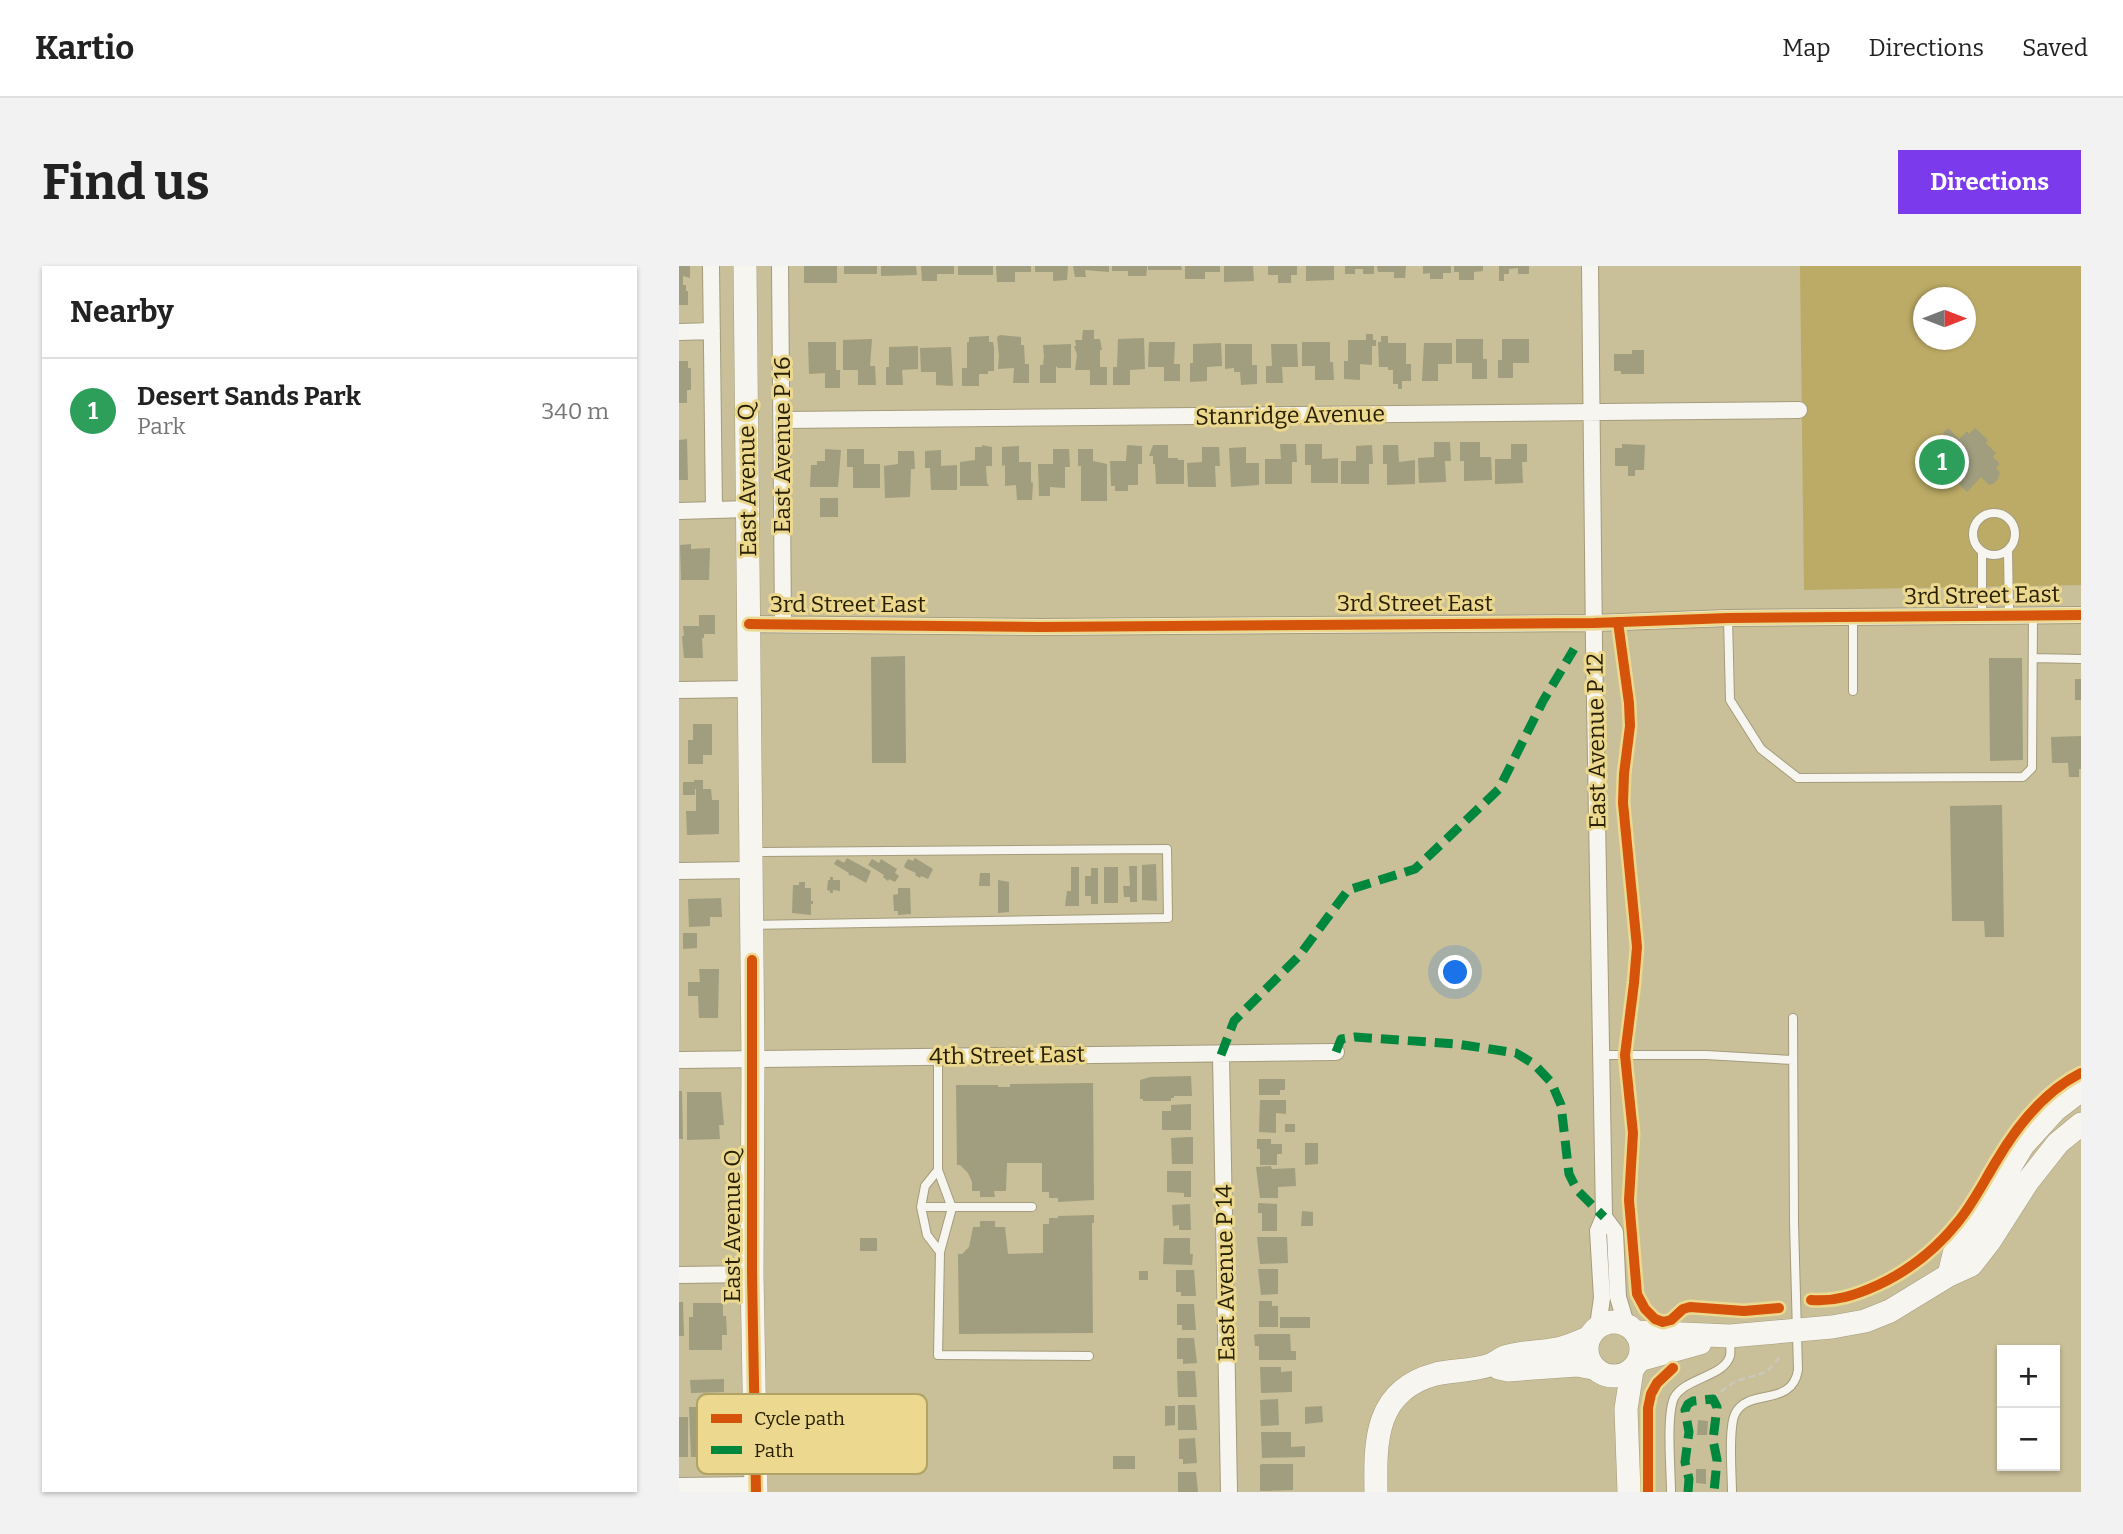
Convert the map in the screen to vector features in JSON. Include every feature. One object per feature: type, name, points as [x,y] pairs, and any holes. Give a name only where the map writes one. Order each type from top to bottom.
[{"type":"street","points":[[711,266],[714,510]]},
{"type":"street","name":"East Avenue Q","points":[[745,266],[754,1394]]},
{"type":"street","name":"East Avenue P 16","points":[[780,266],[783,624]]},
{"type":"street","name":"East Avenue P 12","points":[[1590,266],[1604,1217],[1598,1231],[1602,1298],[1593,1332]]},
{"type":"street","points":[[679,332],[712,331]]},
{"type":"street","name":"Stanridge Avenue","points":[[782,420],[1799,411]]},
{"type":"street","points":[[679,511],[748,509]]},
{"type":"street","name":"3rd Street East","points":[[749,624],[1041,627],[1594,623],[1728,618],[2081,615]]},
{"type":"street","points":[[679,690],[748,689]]},
{"type":"street","points":[[679,872],[750,861]]},
{"type":"street","name":"4th Street East","points":[[679,1060],[1336,1052]]},
{"type":"street","name":"East Avenue P 14","points":[[1221,1055],[1229,1492]]},
{"type":"street","points":[[1949,1275],[1954,1254],[1969,1235],[2023,1145],[2055,1110],[2081,1090]]},
{"type":"street","points":[[1490,1366],[1507,1356],[1560,1348],[1611,1321],[1631,1328],[1730,1336],[1832,1327],[1865,1321],[1890,1311],[1949,1275],[1971,1265],[2028,1181],[2058,1143],[2081,1124]]},
{"type":"street","name":"East Avenue P 12","points":[[1604,1217],[1615,1231],[1618,1297],[1631,1328]]},
{"type":"street","points":[[679,1275],[752,1274]]},
{"type":"street","points":[[1629,1492],[1626,1409],[1641,1350],[1640,1341],[1631,1328]]},
{"type":"street","points":[[1593,1332],[1586,1354],[1593,1368],[1599,1373],[1616,1377],[1636,1365],[1730,1336]]},
{"type":"street","points":[[1376,1492],[1375,1458],[1379,1427],[1392,1402],[1407,1387],[1438,1374],[1490,1366],[1508,1370],[1577,1366],[1593,1368]]},
{"type":"street","points":[[679,1486],[756,1488]]},
{"type":"lane","points":[[1982,616],[1982,552],[1974,541],[1975,527],[1983,517],[1996,513],[2009,519],[2013,525],[2014,538],[2008,551],[2010,615]]},
{"type":"lane","points":[[1982,552],[1995,555],[2008,551]]},
{"type":"lane","points":[[1728,618],[1730,700],[1761,749],[1798,778],[2023,777],[2032,768],[2033,615]]},
{"type":"lane","points":[[1853,617],[1853,691]]},
{"type":"lane","points":[[2033,658],[2081,659]]},
{"type":"lane","points":[[750,861],[1167,849],[1168,918],[751,925]]},
{"type":"lane","points":[[1732,1492],[1734,1415],[1751,1401],[1777,1395],[1797,1380],[1793,1018]]},
{"type":"lane","points":[[1602,1055],[1706,1055],[1793,1060]]},
{"type":"lane","points":[[938,1056],[938,1170],[952,1208],[940,1252],[939,1356],[1089,1356]]},
{"type":"lane","points":[[938,1170],[925,1186],[921,1208],[927,1235],[940,1252]]},
{"type":"lane","points":[[921,1208],[1032,1207]]},
{"type":"lane","points":[[1671,1492],[1670,1413],[1674,1398],[1684,1387],[1725,1363],[1730,1356],[1730,1336]]},
{"type":"path","points":[[1713,1399],[1738,1380],[1768,1372],[1781,1354]]},
{"type":"shaded area","points":[[1800,266],[2081,266],[2081,585],[1804,590]]},
{"type":"building","points":[[679,266],[690,266],[690,278],[683,276],[683,285],[686,285],[688,291],[688,305],[679,305]]},
{"type":"building","points":[[804,266],[837,266],[837,283],[804,283]]},
{"type":"building","points":[[844,266],[877,266],[877,274],[844,274]]},
{"type":"building","points":[[881,266],[916,266],[917,275],[881,276]]},
{"type":"building","points":[[921,266],[954,266],[954,274],[937,274],[937,281],[922,281]]},
{"type":"building","points":[[958,266],[993,266],[993,275],[958,275]]},
{"type":"building","points":[[996,266],[1031,266],[1031,272],[1015,272],[1015,282],[997,282]]},
{"type":"building","points":[[1035,266],[1068,266],[1067,280],[1053,281],[1053,272],[1035,272]]},
{"type":"building","points":[[1073,266],[1109,266],[1109,272],[1085,270],[1086,277],[1075,277]]},
{"type":"building","points":[[1112,266],[1147,266],[1146,276],[1128,276],[1128,271],[1112,271]]},
{"type":"building","points":[[1148,266],[1181,266],[1182,270],[1148,270]]},
{"type":"building","points":[[1185,266],[1220,266],[1220,272],[1205,272],[1205,279],[1185,279]]},
{"type":"building","points":[[1224,266],[1253,266],[1254,281],[1224,282]]},
{"type":"building","points":[[1268,266],[1297,266],[1297,275],[1291,275],[1291,283],[1278,283],[1278,275],[1268,275]]},
{"type":"building","points":[[1306,266],[1334,266],[1334,280],[1306,281]]},
{"type":"building","points":[[1345,266],[1374,266],[1374,274],[1363,274],[1363,269],[1355,269],[1355,274],[1345,274]]},
{"type":"building","points":[[1377,266],[1406,266],[1405,278],[1394,278],[1394,272],[1378,272]]},
{"type":"building","points":[[1423,266],[1451,266],[1451,273],[1443,273],[1443,279],[1430,279],[1430,273],[1423,274]]},
{"type":"building","points":[[1454,266],[1483,266],[1483,271],[1474,272],[1474,280],[1459,280],[1459,272],[1454,272]]},
{"type":"building","points":[[1499,266],[1529,266],[1529,274],[1518,274],[1518,268],[1509,269],[1509,274],[1504,274],[1504,281],[1499,281]]},
{"type":"building","points":[[1083,330],[1094,330],[1094,339],[1100,339],[1100,367],[1107,367],[1107,385],[1090,385],[1090,370],[1075,370],[1075,340],[1082,340]]},
{"type":"building","points":[[1366,334],[1373,334],[1373,340],[1376,340],[1376,346],[1372,346],[1372,365],[1360,364],[1360,380],[1344,379],[1344,361],[1348,361],[1348,340],[1366,340]]},
{"type":"building","points":[[989,336],[989,342],[993,342],[994,348],[994,371],[979,374],[979,386],[962,386],[962,368],[967,368],[969,337]]},
{"type":"building","points":[[1381,336],[1388,336],[1388,343],[1406,343],[1406,364],[1411,364],[1411,381],[1402,381],[1402,389],[1398,389],[1398,384],[1393,384],[1393,370],[1379,367],[1378,342],[1381,342]]},
{"type":"building","points":[[997,337],[1021,337],[1025,364],[1029,364],[1029,383],[1013,383],[1014,368],[998,369]]},
{"type":"building","points":[[1144,338],[1145,369],[1130,370],[1130,385],[1113,385],[1118,339]]},
{"type":"building","points":[[872,339],[870,366],[875,366],[876,385],[858,385],[858,370],[843,370],[843,340]]},
{"type":"building","points":[[1456,339],[1483,339],[1487,379],[1472,379],[1472,363],[1456,363]]},
{"type":"building","points":[[1502,339],[1529,339],[1529,363],[1513,363],[1513,378],[1498,378],[1498,360],[1502,360]]},
{"type":"building","points":[[808,342],[836,342],[836,370],[840,370],[840,388],[825,388],[825,373],[809,374]]},
{"type":"building","points":[[1149,342],[1175,342],[1174,364],[1180,364],[1180,381],[1164,381],[1164,367],[1148,367]]},
{"type":"building","points":[[1302,342],[1330,342],[1334,380],[1315,380],[1315,366],[1302,366]]},
{"type":"building","points":[[1221,343],[1222,366],[1207,367],[1207,381],[1190,382],[1193,344]]},
{"type":"building","points":[[1424,343],[1452,343],[1452,364],[1438,364],[1438,381],[1422,381]]},
{"type":"building","points":[[1071,344],[1071,368],[1056,366],[1056,383],[1040,383],[1043,345]]},
{"type":"building","points":[[1225,344],[1252,344],[1252,365],[1257,365],[1257,384],[1241,385],[1240,372],[1234,372],[1234,368],[1225,369]]},
{"type":"building","points":[[1271,344],[1297,344],[1298,367],[1282,367],[1283,383],[1266,383],[1266,366],[1272,366]]},
{"type":"building","points":[[918,346],[918,369],[902,370],[903,385],[886,385],[889,347]]},
{"type":"building","points":[[951,347],[953,386],[936,385],[936,372],[921,372],[920,348]]},
{"type":"building","points":[[1632,350],[1644,350],[1644,374],[1621,374],[1621,371],[1614,371],[1614,354],[1632,354]]},
{"type":"building","points":[[679,361],[688,361],[688,368],[691,368],[691,390],[687,390],[687,403],[679,403]]},
{"type":"building","points":[[1948,428],[1959,439],[1975,428],[1988,440],[1986,443],[1996,453],[1993,457],[2000,464],[1996,468],[2000,472],[1998,479],[1993,484],[1989,485],[1981,477],[1967,492],[1928,454],[1946,436],[1943,433]]},
{"type":"building","points":[[687,439],[688,480],[679,480],[679,440]]},
{"type":"building","points":[[1434,442],[1450,442],[1451,461],[1445,461],[1446,482],[1419,483],[1418,458],[1434,457]]},
{"type":"building","points":[[1460,442],[1480,442],[1480,457],[1491,457],[1492,480],[1464,481]]},
{"type":"building","points":[[1280,444],[1296,444],[1297,462],[1292,462],[1292,484],[1265,484],[1265,459],[1281,459]]},
{"type":"building","points":[[1305,444],[1322,444],[1322,459],[1338,458],[1338,483],[1311,483],[1311,465],[1305,465]]},
{"type":"building","points":[[1511,444],[1527,444],[1527,462],[1522,462],[1523,483],[1495,484],[1495,459],[1511,459]]},
{"type":"building","points":[[1622,444],[1645,445],[1644,470],[1635,470],[1635,476],[1628,476],[1628,466],[1615,466],[1615,448],[1622,448]]},
{"type":"building","points":[[1127,445],[1142,446],[1142,464],[1138,464],[1138,485],[1128,485],[1128,491],[1115,491],[1115,486],[1111,486],[1110,461],[1126,461]]},
{"type":"building","points":[[1153,445],[1168,445],[1168,458],[1184,460],[1184,484],[1156,484],[1153,456],[1149,456]]},
{"type":"building","points":[[1372,445],[1373,464],[1369,464],[1369,484],[1341,484],[1341,461],[1356,461],[1356,446]]},
{"type":"building","points":[[1383,445],[1398,445],[1399,462],[1415,460],[1415,484],[1387,485]]},
{"type":"building","points":[[1019,446],[1019,462],[1031,462],[1032,500],[1017,500],[1016,485],[1005,486],[1002,447]]},
{"type":"building","points":[[975,447],[992,447],[992,466],[986,466],[989,486],[960,486],[960,462],[975,460]]},
{"type":"building","points":[[1202,447],[1219,447],[1220,466],[1215,466],[1216,487],[1188,487],[1187,463],[1202,462]]},
{"type":"building","points":[[1246,447],[1246,463],[1259,463],[1259,485],[1231,487],[1229,448]]},
{"type":"building","points":[[825,449],[841,450],[838,487],[810,487],[811,465],[817,465],[817,461],[825,461]]},
{"type":"building","points":[[847,449],[864,449],[864,464],[880,464],[880,488],[853,488],[853,467],[847,467]]},
{"type":"building","points":[[1053,449],[1069,449],[1070,467],[1065,467],[1065,488],[1050,487],[1050,496],[1039,496],[1038,464],[1053,464]]},
{"type":"building","points":[[1078,449],[1093,449],[1093,461],[1107,464],[1107,501],[1081,501]]},
{"type":"building","points":[[941,450],[941,466],[957,465],[957,490],[931,490],[930,468],[925,468],[925,451]]},
{"type":"building","points":[[898,451],[914,451],[915,469],[911,469],[910,497],[885,498],[884,466],[898,464]]},
{"type":"building","points":[[820,498],[838,498],[838,517],[820,517]]},
{"type":"building","points":[[691,544],[691,549],[710,548],[709,580],[681,580],[680,545]]},
{"type":"building","points":[[699,615],[715,615],[715,634],[704,634],[702,638],[703,658],[684,658],[683,626],[699,626]]},
{"type":"building","points":[[905,656],[906,763],[872,763],[871,657]]},
{"type":"building","points":[[1989,658],[2022,658],[2023,760],[1990,761]]},
{"type":"building","points":[[2075,679],[2081,679],[2081,700],[2075,700]]},
{"type":"building","points":[[693,724],[712,724],[712,755],[703,755],[703,764],[688,764],[688,740],[693,740]]},
{"type":"building","points":[[2081,736],[2079,777],[2069,777],[2068,763],[2052,763],[2051,737]]},
{"type":"building","points":[[703,780],[703,789],[711,789],[712,800],[719,800],[719,834],[687,835],[686,811],[696,811],[696,789],[695,795],[683,795],[683,782]]},
{"type":"building","points":[[2002,805],[2004,937],[1985,937],[1984,921],[1952,921],[1950,806]]},
{"type":"building","points":[[847,858],[871,871],[866,883],[834,864],[837,859],[844,863]]},
{"type":"building","points":[[915,858],[933,869],[928,879],[921,876],[920,878],[905,868],[908,859],[913,861]]},
{"type":"building","points":[[872,859],[879,863],[881,859],[897,869],[895,873],[899,876],[895,882],[889,879],[888,881],[884,875],[868,865]]},
{"type":"building","points":[[1156,864],[1157,901],[1142,900],[1142,865]]},
{"type":"building","points":[[1129,866],[1137,866],[1137,902],[1130,902],[1130,897],[1124,897],[1123,886],[1130,886]]},
{"type":"building","points":[[1071,867],[1079,867],[1079,906],[1065,906],[1067,891],[1071,891]]},
{"type":"building","points":[[1104,867],[1118,867],[1118,903],[1104,903]]},
{"type":"building","points":[[1091,868],[1098,868],[1098,904],[1091,904],[1091,896],[1085,896],[1085,876],[1091,876]]},
{"type":"building","points":[[980,873],[990,873],[990,886],[979,886]]},
{"type":"building","points":[[830,877],[840,880],[840,891],[833,890],[833,893],[830,893],[827,890]]},
{"type":"building","points":[[998,880],[1009,882],[1009,912],[998,913]]},
{"type":"building","points":[[799,882],[805,882],[805,888],[811,888],[811,915],[792,913],[793,885],[799,885]]},
{"type":"building","points":[[898,888],[910,888],[911,914],[898,915],[898,911],[894,911],[893,895],[898,894]]},
{"type":"building","points":[[721,898],[722,917],[710,917],[710,926],[689,927],[688,899]]},
{"type":"building","points":[[683,933],[697,933],[697,948],[683,949]]},
{"type":"building","points":[[699,969],[719,969],[718,1018],[699,1018],[698,996],[688,996],[688,982],[700,982]]},
{"type":"building","points":[[1191,1076],[1192,1096],[1174,1096],[1171,1101],[1140,1099],[1140,1080],[1150,1077]]},
{"type":"building","points":[[1259,1079],[1285,1079],[1285,1090],[1280,1090],[1280,1095],[1259,1095]]},
{"type":"building","points":[[1093,1083],[1094,1200],[1058,1202],[1058,1198],[1049,1198],[1049,1192],[1042,1192],[1042,1163],[1007,1163],[1006,1191],[994,1191],[995,1197],[980,1197],[980,1191],[972,1191],[968,1173],[957,1165],[956,1085],[1010,1087],[1010,1084]]},
{"type":"building","points":[[679,1091],[682,1091],[683,1139],[679,1139]]},
{"type":"building","points":[[687,1092],[721,1092],[724,1125],[719,1125],[720,1139],[687,1140]]},
{"type":"building","points":[[1260,1100],[1286,1100],[1286,1114],[1276,1113],[1276,1133],[1259,1132]]},
{"type":"building","points":[[1191,1104],[1191,1130],[1162,1130],[1162,1111],[1171,1111],[1171,1105]]},
{"type":"building","points":[[1285,1124],[1295,1124],[1295,1132],[1285,1132]]},
{"type":"building","points":[[1193,1137],[1193,1164],[1172,1164],[1171,1138]]},
{"type":"building","points":[[1257,1139],[1271,1139],[1271,1144],[1282,1144],[1282,1154],[1277,1154],[1277,1165],[1260,1165]]},
{"type":"building","points":[[1305,1143],[1318,1143],[1318,1164],[1305,1165]]},
{"type":"building","points":[[1271,1166],[1272,1169],[1295,1168],[1296,1186],[1278,1187],[1278,1198],[1260,1198],[1256,1167]]},
{"type":"building","points":[[1167,1171],[1191,1171],[1191,1197],[1184,1197],[1184,1193],[1167,1192]]},
{"type":"building","points":[[1258,1203],[1277,1204],[1277,1231],[1262,1231],[1262,1213],[1258,1213]]},
{"type":"building","points":[[1190,1204],[1191,1230],[1179,1230],[1179,1225],[1173,1226],[1172,1205]]},
{"type":"building","points":[[1302,1211],[1313,1212],[1313,1226],[1301,1226]]},
{"type":"building","points":[[1094,1215],[1093,1333],[959,1334],[958,1254],[962,1254],[969,1247],[973,1227],[980,1227],[980,1221],[995,1221],[995,1227],[1005,1227],[1008,1254],[1043,1253],[1043,1224],[1049,1224],[1049,1218]]},
{"type":"building","points":[[1257,1237],[1287,1237],[1288,1263],[1260,1264]]},
{"type":"building","points":[[860,1238],[877,1238],[877,1251],[860,1251]]},
{"type":"building","points":[[1164,1238],[1190,1238],[1192,1265],[1163,1264]]},
{"type":"building","points":[[1258,1269],[1278,1269],[1278,1294],[1261,1295]]},
{"type":"building","points":[[1176,1270],[1194,1270],[1196,1296],[1181,1296],[1181,1292],[1176,1292]]},
{"type":"building","points":[[1139,1271],[1148,1271],[1148,1280],[1139,1280]]},
{"type":"building","points":[[1259,1301],[1272,1301],[1272,1306],[1278,1306],[1278,1327],[1259,1327]]},
{"type":"building","points":[[679,1302],[683,1302],[684,1336],[679,1336]]},
{"type":"building","points":[[693,1303],[723,1303],[727,1335],[722,1335],[722,1350],[689,1350],[689,1317],[693,1317]]},
{"type":"building","points":[[1177,1304],[1194,1304],[1196,1330],[1182,1330],[1182,1325],[1177,1325]]},
{"type":"building","points":[[1280,1317],[1310,1317],[1310,1328],[1280,1328]]},
{"type":"building","points":[[1290,1334],[1291,1351],[1296,1351],[1296,1360],[1259,1360],[1259,1346],[1255,1346],[1254,1335]]},
{"type":"building","points":[[1177,1338],[1194,1338],[1197,1363],[1183,1364],[1183,1359],[1177,1359]]},
{"type":"building","points":[[1260,1367],[1281,1367],[1281,1372],[1292,1371],[1292,1392],[1261,1393]]},
{"type":"building","points":[[1177,1371],[1195,1371],[1197,1397],[1178,1397]]},
{"type":"building","points":[[724,1379],[724,1392],[691,1393],[690,1380]]},
{"type":"building","points":[[1278,1399],[1279,1425],[1261,1426],[1260,1400]]},
{"type":"building","points":[[1178,1405],[1195,1405],[1197,1430],[1178,1430]]},
{"type":"building","points":[[1165,1406],[1175,1406],[1175,1425],[1165,1426]]},
{"type":"building","points":[[1322,1406],[1323,1422],[1305,1424],[1305,1407]]},
{"type":"building","points":[[689,1407],[697,1407],[697,1457],[691,1457]]},
{"type":"building","points":[[679,1417],[688,1417],[688,1457],[679,1457]]},
{"type":"building","points":[[1698,1420],[1708,1421],[1707,1435],[1697,1435]]},
{"type":"building","points":[[1261,1432],[1291,1432],[1291,1447],[1305,1446],[1305,1457],[1262,1458]]},
{"type":"building","points":[[1195,1438],[1197,1463],[1183,1464],[1183,1459],[1179,1459],[1179,1439]]},
{"type":"building","points":[[1113,1456],[1135,1456],[1135,1469],[1113,1469]]},
{"type":"building","points":[[1262,1464],[1293,1464],[1293,1490],[1260,1491]]},
{"type":"building","points":[[1696,1469],[1706,1469],[1706,1484],[1696,1483]]},
{"type":"building","points":[[1178,1472],[1196,1472],[1198,1492],[1178,1492]]},
{"type":"marked path","points":[[1221,1055],[1234,1021],[1299,956],[1348,890],[1415,869],[1499,789],[1543,701],[1574,649]]},
{"type":"marked path","points":[[1336,1052],[1341,1039],[1355,1037],[1457,1044],[1516,1053],[1534,1064],[1551,1082],[1561,1105],[1569,1174],[1577,1190],[1604,1217]]},
{"type":"marked path","points":[[1688,1492],[1689,1479],[1685,1462],[1689,1432],[1685,1410],[1693,1401],[1713,1399],[1717,1407],[1713,1440],[1717,1460],[1714,1492]]},
{"type":"cycle path","points":[[749,624],[1041,627],[1594,623],[1728,618],[2081,615]]},
{"type":"cycle path","points":[[1618,622],[1629,703],[1630,726],[1623,803],[1637,947],[1625,1055],[1633,1133],[1629,1200],[1637,1294],[1645,1309],[1655,1319],[1663,1322],[1671,1320],[1683,1309],[1690,1307],[1744,1311],[1779,1308]]},
{"type":"cycle path","points":[[752,960],[754,1394]]},
{"type":"cycle path","points":[[1811,1300],[1837,1299],[1870,1289],[1911,1266],[1931,1250],[1963,1216],[2023,1122],[2055,1089],[2081,1073]]},
{"type":"cycle path","points":[[1648,1492],[1648,1408],[1657,1383],[1673,1368]]},
{"type":"cycle path","points":[[756,1474],[756,1492]]},
{"type":"place","name":"Desert Sands Park","points":[[1942,462]]}]
